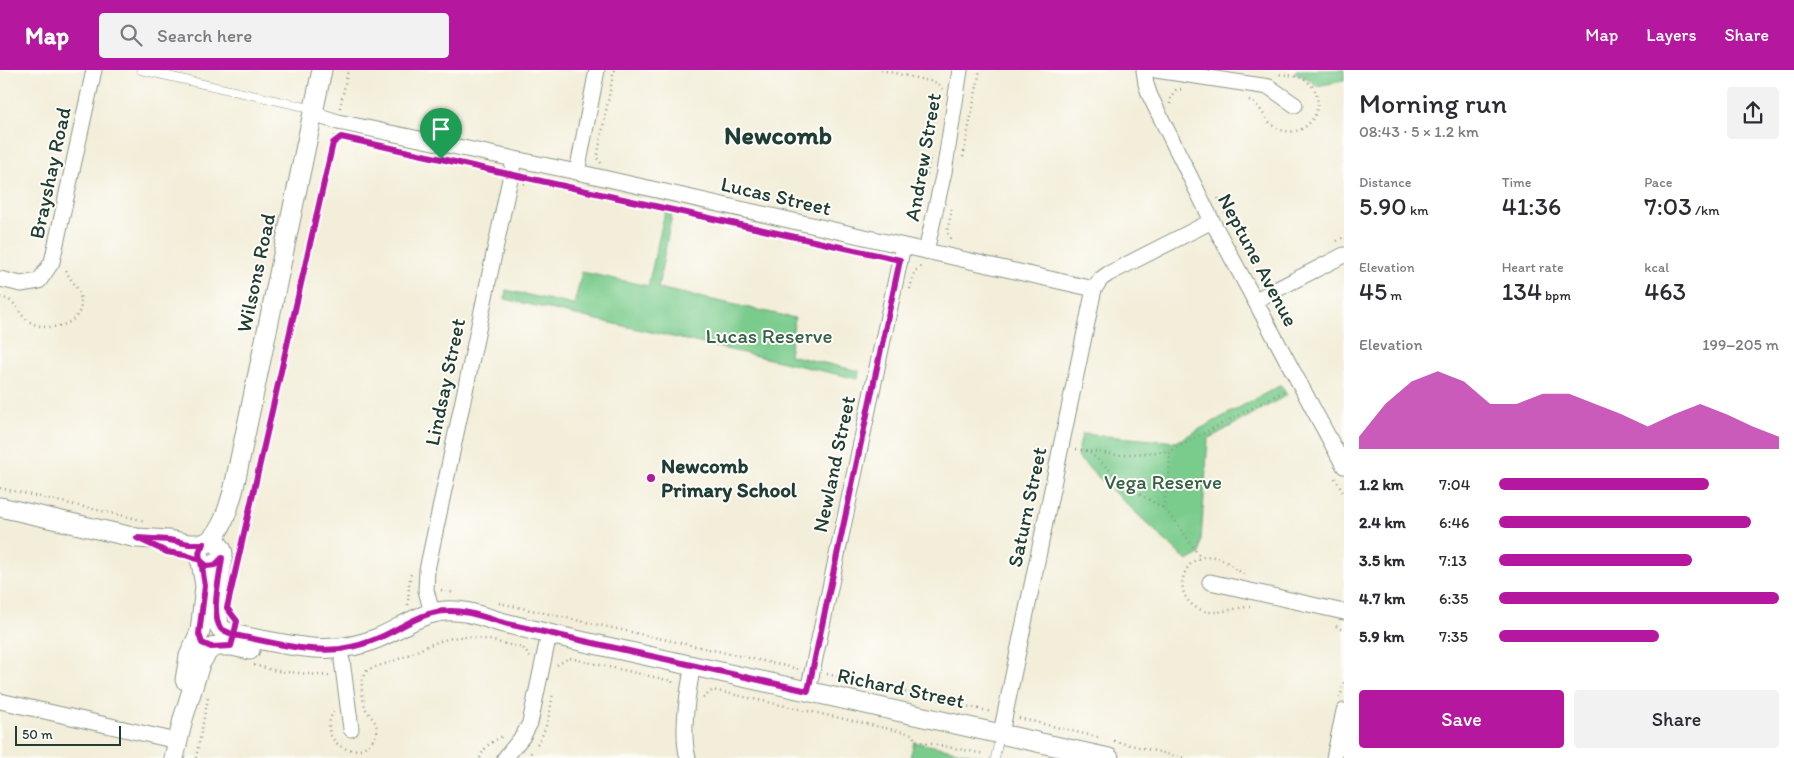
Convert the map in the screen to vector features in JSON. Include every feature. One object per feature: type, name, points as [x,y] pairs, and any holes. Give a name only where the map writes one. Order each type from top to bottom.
[{"type":"street","name":"Brayshay Road","points":[[0,279],[21,284],[39,281],[52,262],[94,70]]},
{"type":"street","name":"Wilsons Road","points":[[203,552],[222,525],[235,485],[322,70]]},
{"type":"street","points":[[577,172],[597,70]]},
{"type":"street","name":"Neptune Avenue","points":[[1144,70],[1150,96],[1212,221],[1339,445],[1344,466]]},
{"type":"street","points":[[1156,70],[1269,87],[1295,105]]},
{"type":"street","name":"Andrew Street","points":[[926,251],[944,172],[957,71]]},
{"type":"street","name":"Lucas Street","points":[[313,112],[341,115],[514,160],[577,172],[901,253],[926,251],[1094,289]]},
{"type":"street","name":"Lindsay Street","points":[[434,619],[426,590],[427,570],[514,160]]},
{"type":"street","points":[[1094,289],[1101,279],[1108,274],[1212,221]]},
{"type":"street","name":"Newland Street","points":[[808,691],[901,253]]},
{"type":"street","points":[[1256,300],[1344,255]]},
{"type":"street","name":"Saturn Street","points":[[1000,733],[1094,289]]},
{"type":"street","name":"Wilsons Road","points":[[218,637],[216,604],[234,526],[235,485]]},
{"type":"street","points":[[0,507],[137,538],[169,540],[189,544],[203,552],[207,566],[213,566],[228,557]]},
{"type":"street","points":[[200,633],[205,586],[203,552]]},
{"type":"street","points":[[1210,582],[1344,612]]},
{"type":"street","name":"Richard Street","points":[[218,637],[234,635],[341,654],[369,642],[393,637],[416,618],[434,619],[446,610],[467,612],[549,634],[1109,758]]},
{"type":"street","points":[[0,701],[176,750],[183,718],[200,664],[218,637],[214,623],[202,627],[186,665],[183,718]]},
{"type":"street","points":[[505,758],[523,736],[530,723],[549,634]]},
{"type":"street","points":[[341,654],[351,729]]},
{"type":"street","points":[[688,758],[686,751],[686,716],[693,665]]},
{"type":"street","points":[[1334,758],[1344,711]]},
{"type":"lane","points":[[141,70],[313,112]]},
{"type":"lane","points":[[996,757],[1000,733]]},
{"type":"path","points":[[228,557],[341,115],[348,70]]},
{"type":"path","points":[[603,165],[597,158],[614,70]]},
{"type":"path","points":[[881,70],[938,83],[942,90]]},
{"type":"path","points":[[961,166],[980,70]]},
{"type":"path","points":[[1242,99],[1251,100],[1259,107],[1271,124],[1278,129],[1297,132],[1308,126],[1317,113],[1318,105],[1318,98],[1312,86],[1304,79],[1270,73]]},
{"type":"path","points":[[1170,105],[1171,96],[1176,90],[1185,88]]},
{"type":"path","points":[[341,115],[342,102]]},
{"type":"path","points":[[333,143],[341,137]]},
{"type":"path","points":[[927,177],[930,157]]},
{"type":"path","points":[[511,175],[532,179]]},
{"type":"path","points":[[542,181],[619,198]]},
{"type":"path","points":[[1215,192],[1238,236]]},
{"type":"path","points":[[953,204],[947,232],[954,244]]},
{"type":"path","points":[[901,253],[932,267]]},
{"type":"path","points":[[1280,317],[1278,308],[1286,302]]},
{"type":"path","points":[[1076,449],[1117,455],[1170,451],[1286,390]]},
{"type":"path","points":[[1088,451],[1133,490],[1163,508],[1176,522],[1200,557]]},
{"type":"path","points":[[1163,508],[1168,483],[1170,451]]},
{"type":"path","points":[[1133,490],[1136,478]]},
{"type":"path","points":[[1168,483],[1181,480]]},
{"type":"path","points":[[0,488],[149,522]]},
{"type":"path","points":[[334,707],[328,724],[329,732],[344,749],[354,750],[365,747],[374,740],[376,729],[376,721],[366,708],[362,680],[367,672],[430,644],[454,638],[468,637],[523,648],[530,658]]},
{"type":"path","points":[[556,673],[558,663],[569,658],[672,681],[676,689]]},
{"type":"path","points":[[253,665],[278,671],[330,676],[332,683]]},
{"type":"path","points":[[702,706],[703,697],[713,690],[912,734],[916,741],[996,757]]},
{"type":"path","points":[[196,758],[209,692]]},
{"type":"path","points":[[529,758],[530,752],[542,736],[548,722],[553,693]]},
{"type":"path","points":[[1019,718],[1020,712]]},
{"type":"path","points":[[480,758],[482,751],[489,743],[508,733]]},
{"type":"green space","points":[[1296,70],[1344,70],[1344,81],[1316,86],[1307,78],[1295,74]]},
{"type":"green space","name":"Lucas Reserve","points":[[665,212],[672,214],[658,288],[795,318],[789,355],[859,371],[858,379],[505,299],[506,290],[574,305],[582,272],[648,286]]},
{"type":"green space","name":"Vega Reserve","points":[[1281,385],[1287,395],[1208,439],[1200,554],[1187,561],[1077,457],[1082,434],[1176,442]]},
{"type":"green space","points":[[914,742],[990,758],[910,758]]},
{"type":"place","name":"Newcomb Primary School","points":[[651,478]]},
{"type":"district","name":"Newcomb","points":[[778,135]]},
{"type":"route","points":[[441,159],[341,137],[333,143],[227,608],[237,621],[234,635],[221,629],[217,619],[216,608],[222,558],[215,565],[207,566],[200,560],[167,552],[137,538],[204,544],[199,550],[199,556],[200,560],[201,561],[205,579],[199,634],[202,643],[211,647],[231,646],[234,635],[301,648],[328,650],[358,645],[379,638],[416,618],[446,610],[467,612],[508,624],[808,691],[900,260],[441,159]]}]
